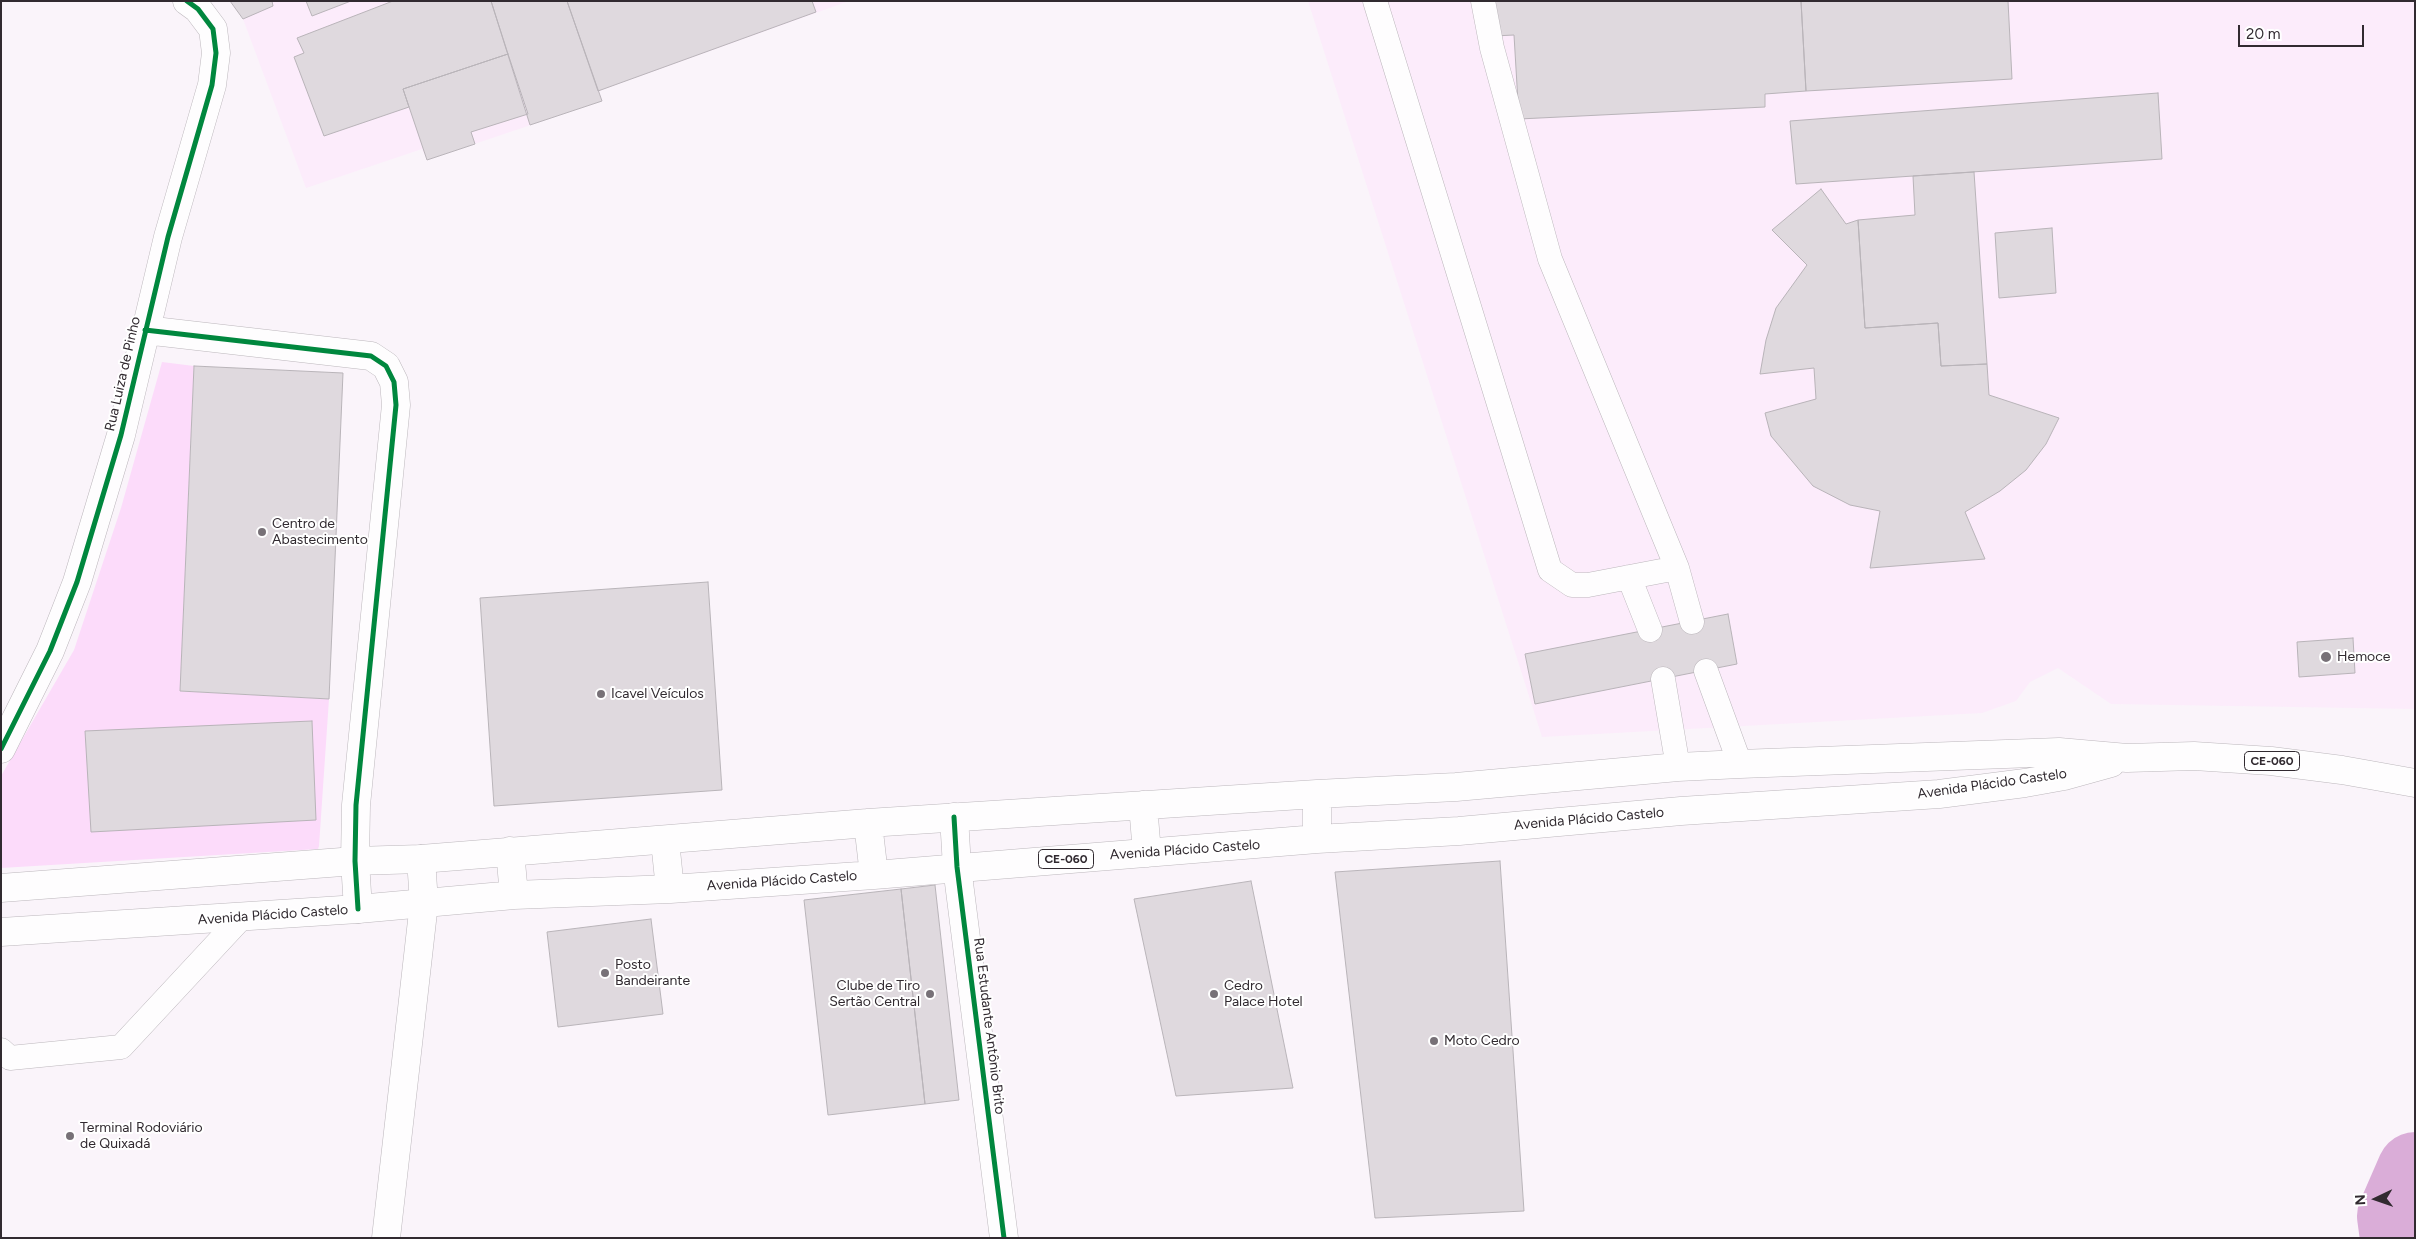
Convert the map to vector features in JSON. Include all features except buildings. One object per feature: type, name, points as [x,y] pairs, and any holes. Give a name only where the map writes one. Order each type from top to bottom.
[{"type":"main road","name":"Rua Luiza de Pinho","points":[[1,749],[50,651],[77,582],[121,434],[144,330],[168,237],[212,85],[216,53],[213,29],[198,8],[187,1]]},
{"type":"main road","points":[[144,330],[371,356],[386,366],[394,382],[396,406],[356,805],[354,861],[358,909]]},
{"type":"main road","name":"Avenida Plácido Castelo","points":[[1,888],[354,861],[421,859],[665,841],[868,823],[1317,794],[1456,787],[1678,767],[1740,764],[2059,752],[2127,758],[2194,756],[2271,761],[2342,770],[2415,784]]},
{"type":"main road","name":"Avenida Plácido Castelo","points":[[1,932],[241,918],[514,896],[670,889],[1317,839],[1459,831],[1681,811],[1976,790],[2064,776],[2127,758]]},
{"type":"main road","points":[[1678,767],[1681,811]]},
{"type":"main road","points":[[1456,787],[1459,831]]},
{"type":"main road","points":[[1317,794],[1317,839]]},
{"type":"main road","points":[[1143,805],[1147,852]]},
{"type":"main road","name":"Rua Estudante Antônio Brito","points":[[954,817],[957,867],[1004,1238]]},
{"type":"main road","points":[[868,823],[874,874]]},
{"type":"main road","points":[[665,841],[670,889]]},
{"type":"main road","points":[[510,851],[514,896]]},
{"type":"main road","points":[[386,1238],[424,903],[421,859]]},
{"type":"lane","points":[[1375,1],[1550,570],[1572,585],[1588,585],[1677,568]]},
{"type":"lane","points":[[1483,1],[1492,48],[1550,259],[1677,568],[1692,622]]},
{"type":"lane","points":[[1629,577],[1650,630]]},
{"type":"lane","points":[[1706,671],[1740,764]]},
{"type":"lane","points":[[1663,679],[1678,767]]},
{"type":"lane","points":[[1,1050],[10,1058],[121,1047],[241,918]]},
{"type":"shaded area","points":[[230,1],[849,1],[599,91],[602,101],[427,160],[422,149],[306,188],[243,19]]},
{"type":"shaded area","points":[[1308,1],[2415,1],[2415,709],[2111,704],[2058,668],[2030,682],[2016,701],[1982,713],[1542,737]]},
{"type":"shaded area","points":[[162,362],[194,366],[180,691],[329,699],[319,846],[318,849],[1,868],[1,776],[74,650],[121,508]]},
{"type":"waterway","points":[[2398,1238],[2395,1216],[2415,1170]]},
{"type":"cycle path","points":[[1,749],[50,651],[77,582],[121,435],[168,237],[212,85],[216,53],[213,29],[198,9],[187,1]]},
{"type":"cycle path","points":[[145,330],[371,356],[386,366],[394,382],[396,405],[356,805],[355,861],[358,909]]},
{"type":"cycle path","points":[[954,817],[957,867],[1004,1238]]},
{"type":"place","name":"Centro de Abastecimento","points":[[262,532]]},
{"type":"place","name":"Hemoce","points":[[2326,657]]},
{"type":"place","name":"Icavel Veículos","points":[[601,694]]},
{"type":"place","name":"Posto Bandeirante","points":[[605,973]]},
{"type":"place","name":"Clube de Tiro Sertão Central","points":[[930,994]]},
{"type":"place","name":"Cedro Palace Hotel","points":[[1214,994]]},
{"type":"place","name":"Moto Cedro","points":[[1434,1041]]},
{"type":"place","name":"Terminal Rodoviário de Quixadá","points":[[70,1136]]}]
